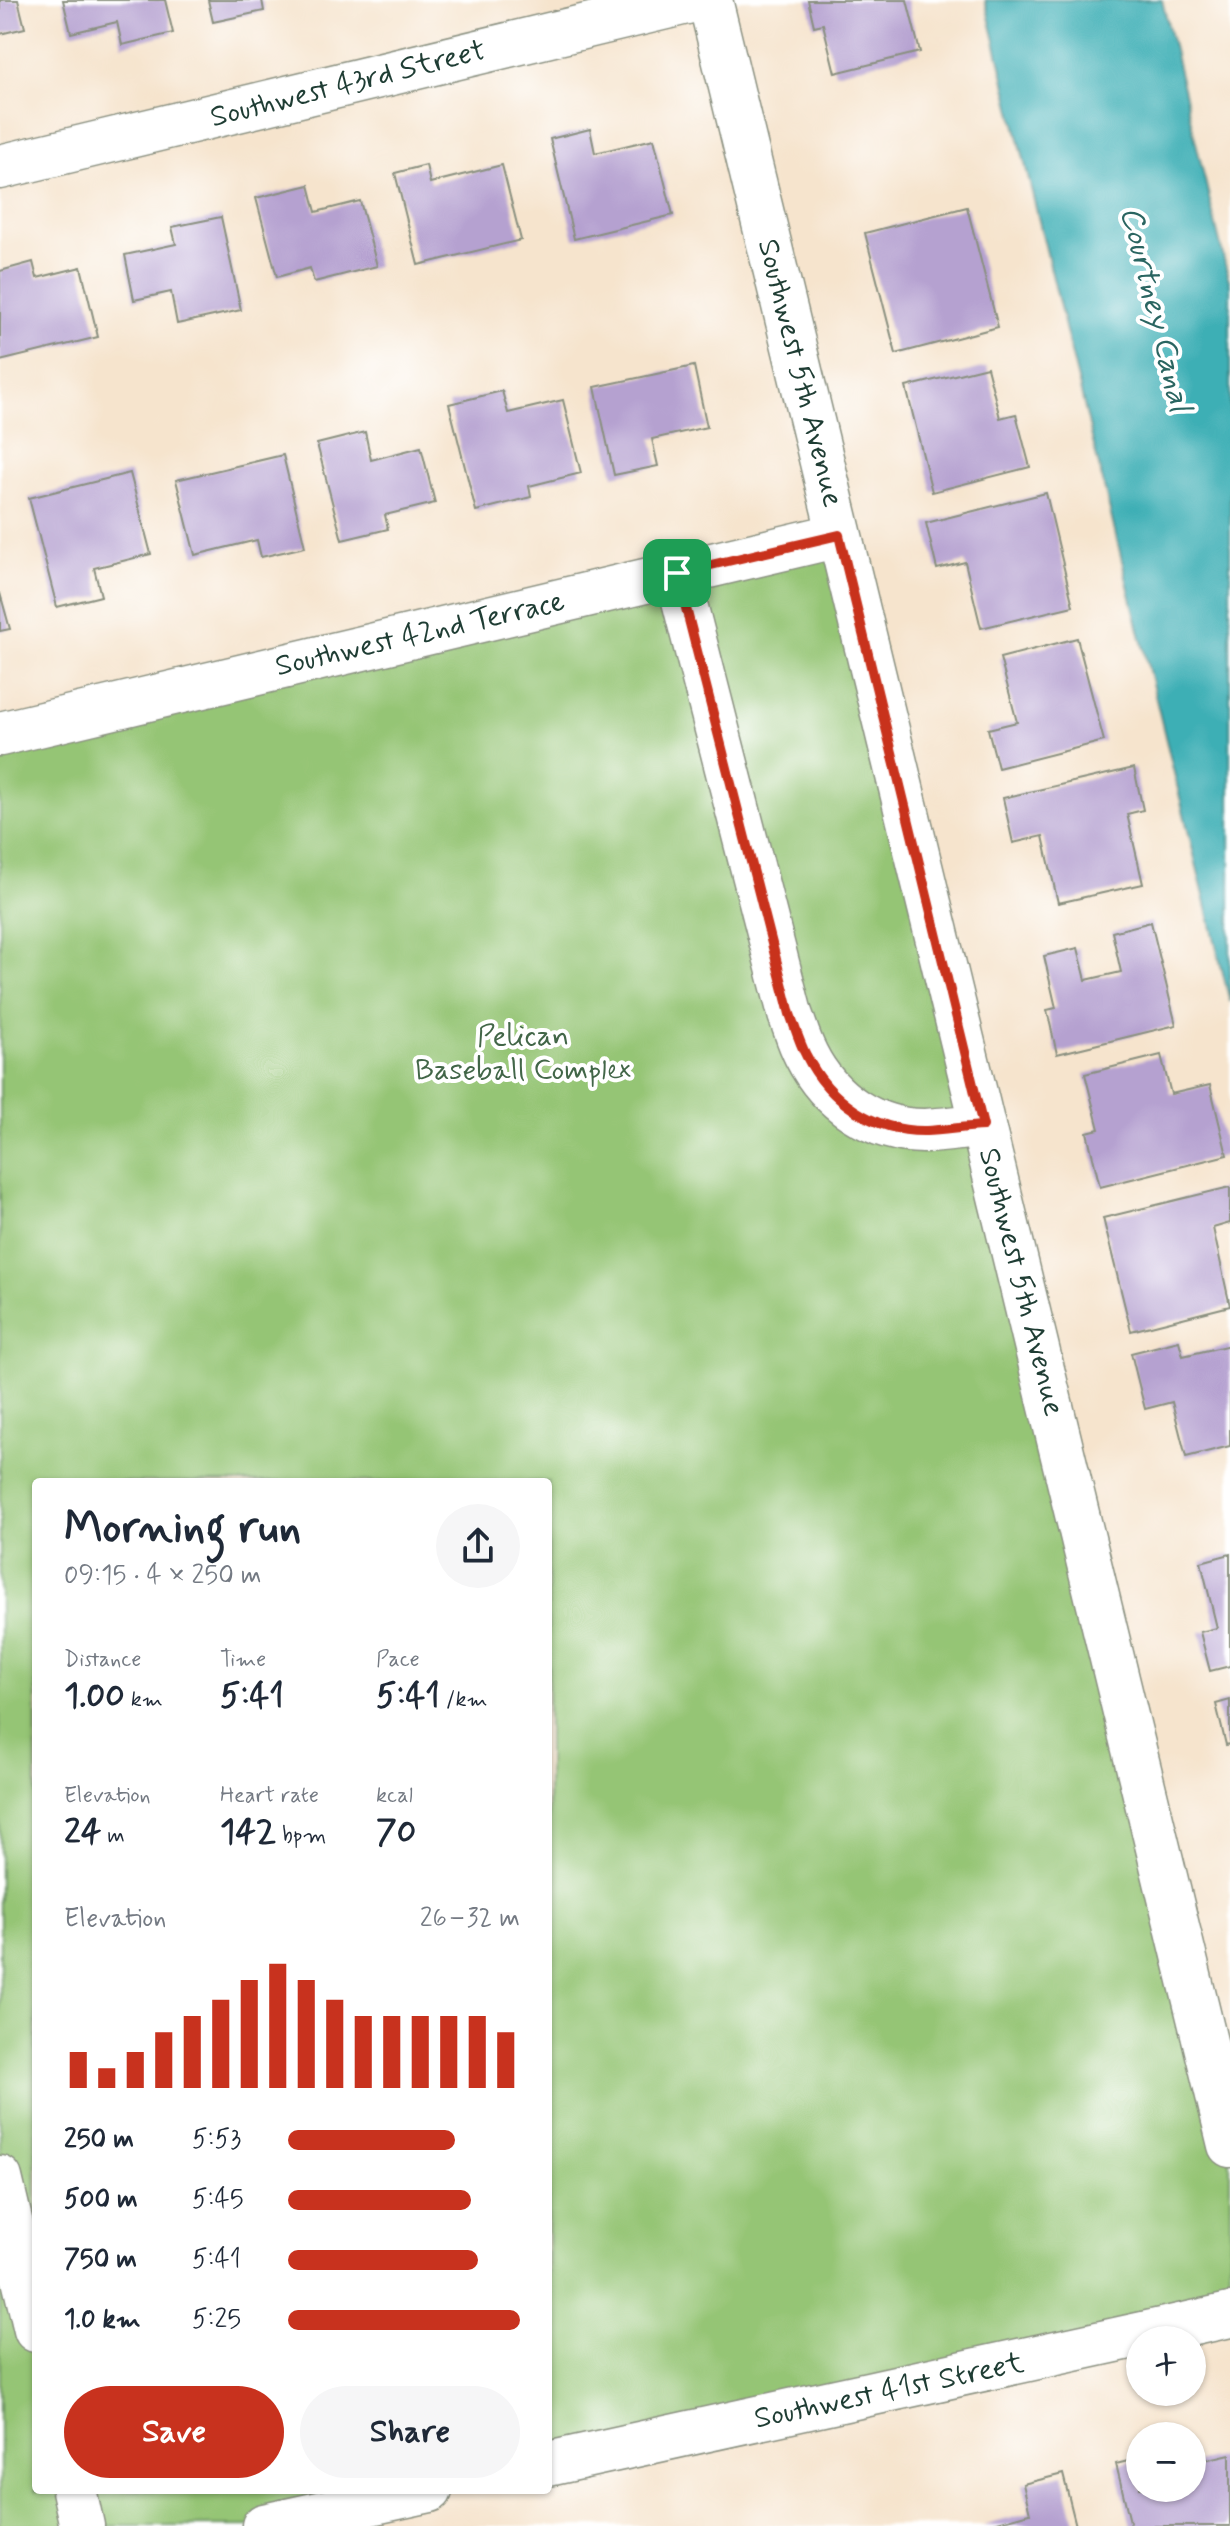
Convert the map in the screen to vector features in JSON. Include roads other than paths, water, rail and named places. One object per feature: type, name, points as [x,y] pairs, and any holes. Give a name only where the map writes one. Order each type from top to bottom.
[{"type":"street","name":"Southwest 43rd Street","points":[[0,167],[695,0]]},
{"type":"street","name":"Southwest 5th Avenue","points":[[710,0],[1230,2145]]},
{"type":"street","name":"Southwest 42nd Terrace","points":[[0,734],[839,535]]},
{"type":"street","points":[[677,573],[790,1014],[805,1055],[827,1087],[855,1113],[887,1126],[924,1131],[983,1126]]},
{"type":"street","points":[[0,2178],[32,2313]]},
{"type":"street","name":"Southwest 41st Street","points":[[552,2463],[1230,2315]]},
{"type":"street","points":[[75,2494],[82,2526]]},
{"type":"street","points":[[264,2526],[412,2494]]},
{"type":"water","name":"Courtney Canal","points":[[985,0],[1162,0],[1230,285],[1230,1002]]},
{"type":"park label","name":"Pelican Baseball Complex","points":[[523,1053]]}]
